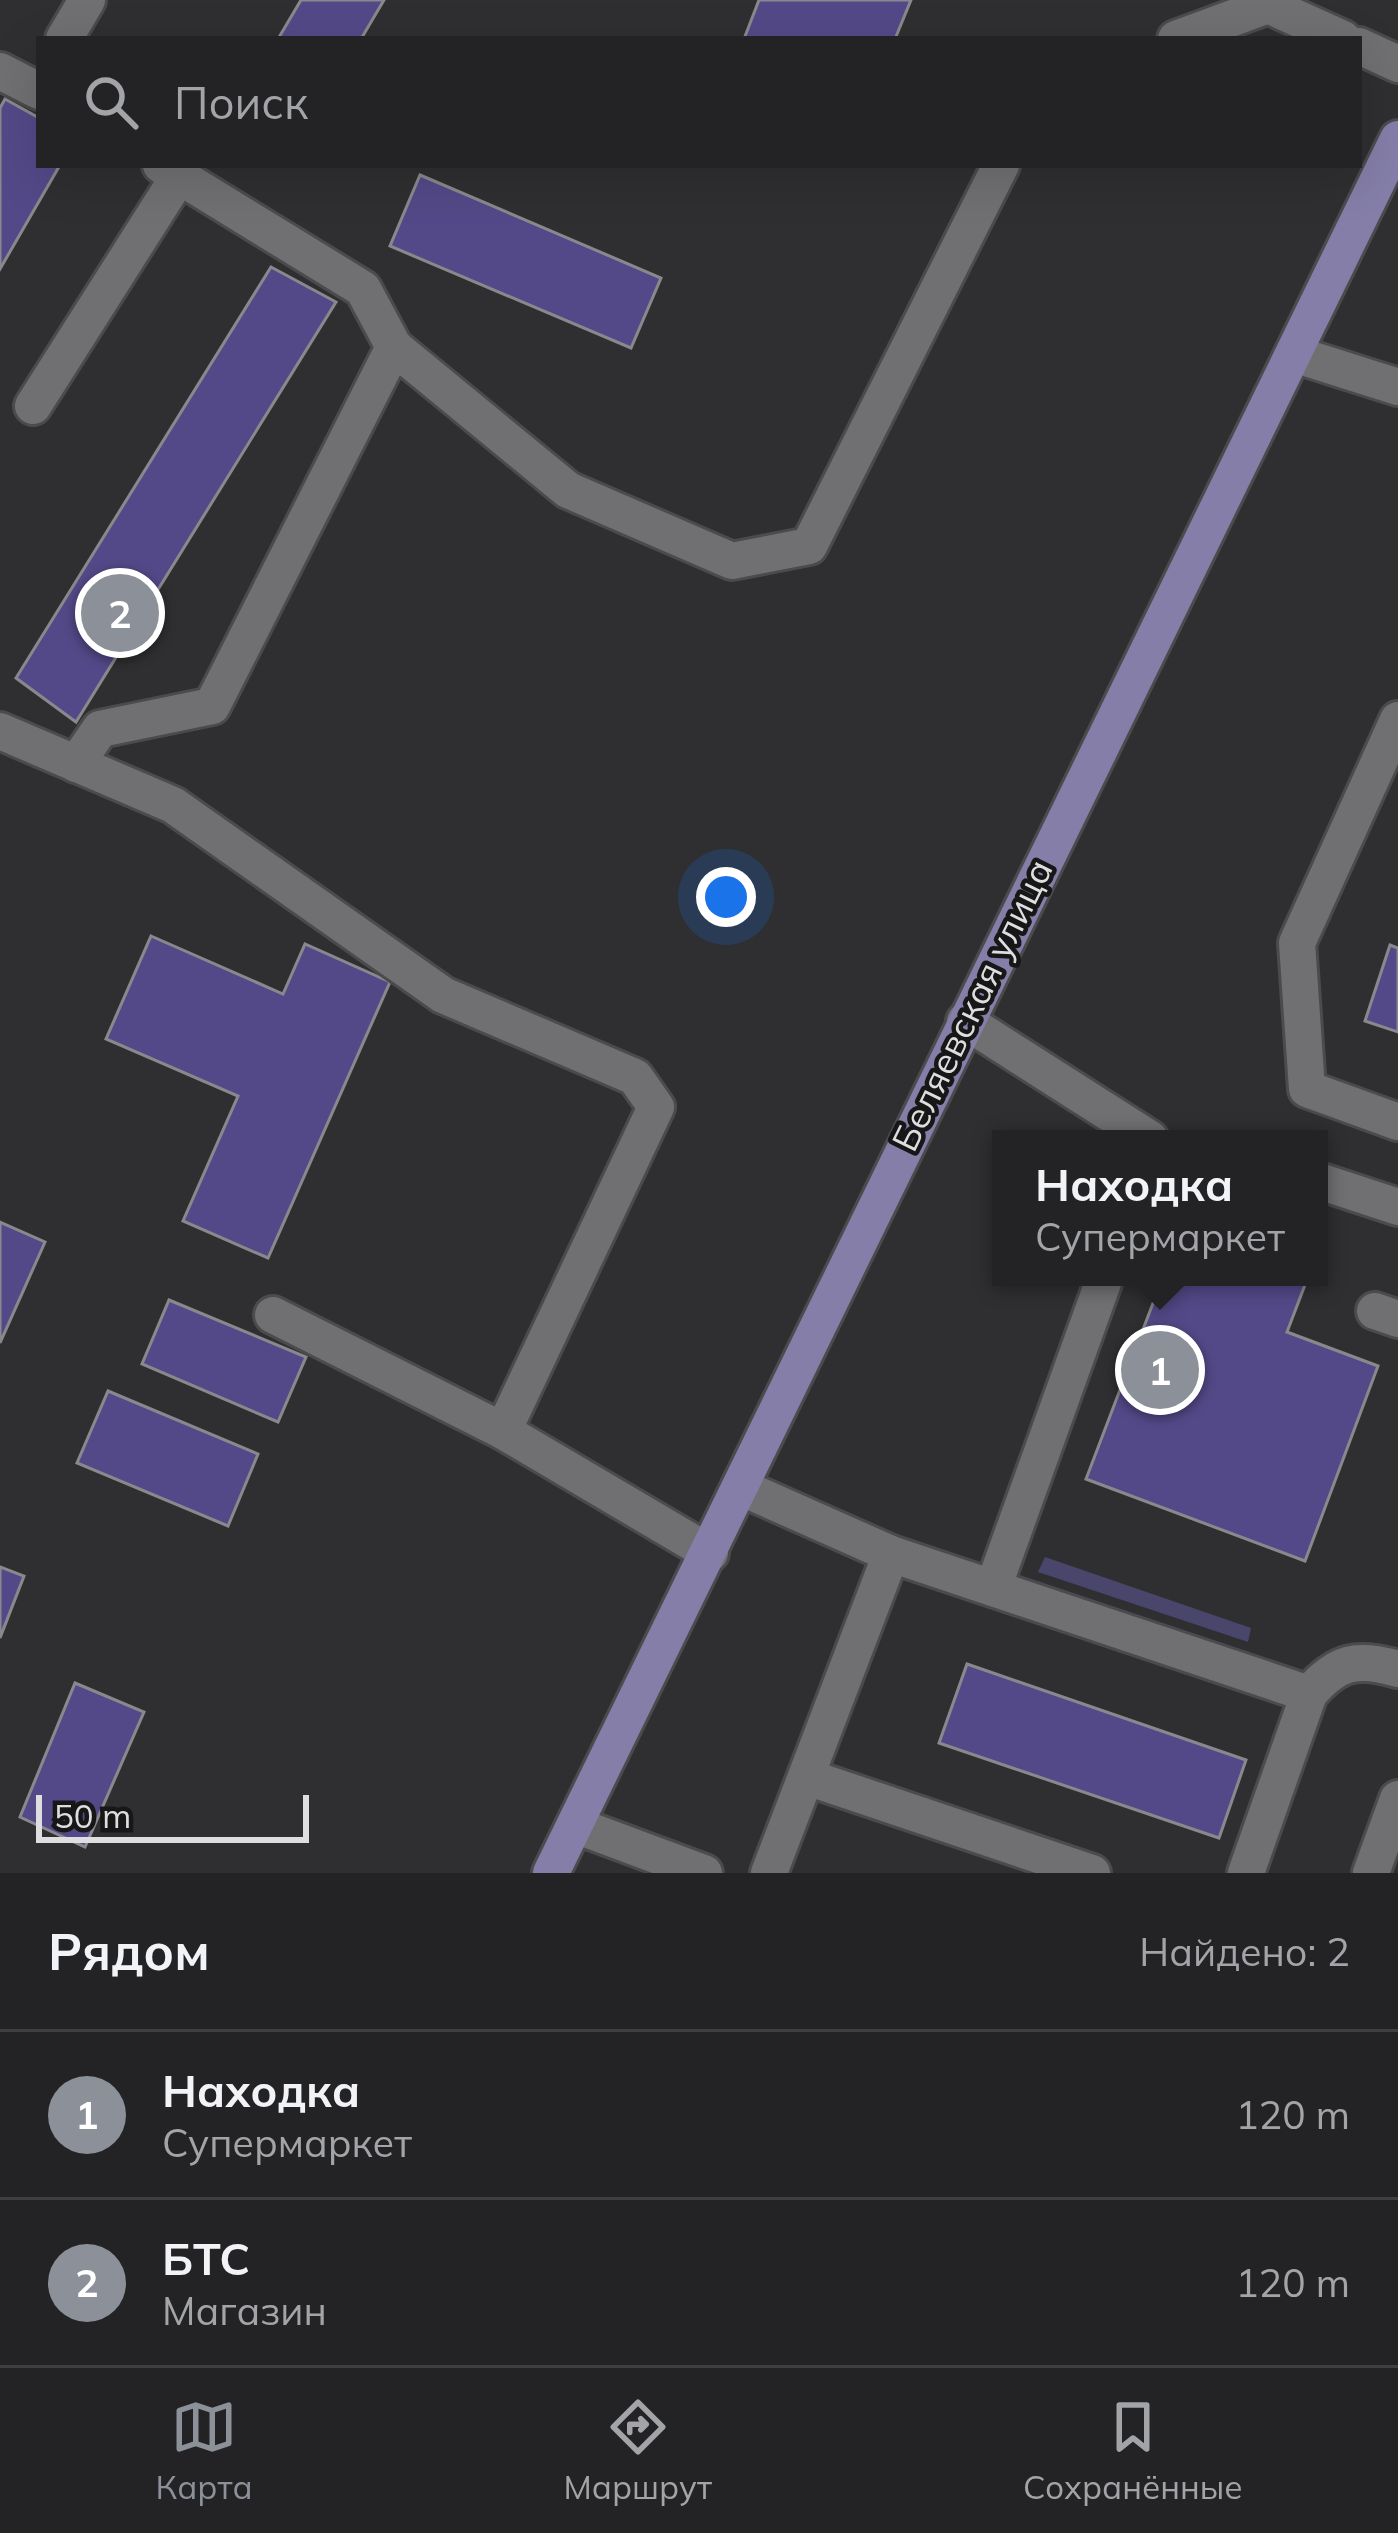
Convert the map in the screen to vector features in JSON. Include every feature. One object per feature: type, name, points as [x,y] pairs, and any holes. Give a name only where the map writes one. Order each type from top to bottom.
[{"type":"main road","name":"Беляевская улица","points":[[551,1873],[1398,139]]},
{"type":"street","points":[[66,36],[87,0]]},
{"type":"street","points":[[1183,36],[1264,2],[1337,36]]},
{"type":"street","points":[[1362,47],[1398,64]]},
{"type":"street","points":[[0,70],[36,86]]},
{"type":"street","points":[[33,406],[170,171],[363,289],[394,347],[568,490],[732,561],[809,546],[999,168]]},
{"type":"street","points":[[76,764],[100,729],[212,706],[394,347]]},
{"type":"street","points":[[1294,354],[1398,387]]},
{"type":"street","points":[[1398,720],[1297,943],[1307,1089],[1398,1122]]},
{"type":"street","points":[[0,730],[173,805],[443,995],[635,1077],[656,1107],[503,1431]]},
{"type":"street","points":[[964,1021],[1136,1130]]},
{"type":"street","points":[[1328,1183],[1398,1207]]},
{"type":"street","points":[[993,1588],[1102,1286]]},
{"type":"street","points":[[273,1315],[503,1431],[710,1553]]},
{"type":"street","points":[[740,1487],[891,1554],[1309,1694]]},
{"type":"street","points":[[769,1873],[891,1554]]},
{"type":"street","points":[[1246,1873],[1309,1694],[1329,1670],[1363,1658],[1398,1669]]},
{"type":"street","points":[[807,1777],[1092,1873]]},
{"type":"street","points":[[1371,1873],[1398,1799]]},
{"type":"street","points":[[575,1825],[704,1873]]},
{"type":"shaded area","points":[[1045,1557],[1251,1628],[1248,1642],[1038,1572]]},
{"type":"building","points":[[301,0],[384,0],[363,36],[280,36]]},
{"type":"building","points":[[759,0],[911,0],[896,36],[745,36]]},
{"type":"building","points":[[5,99],[36,116],[36,168],[58,168],[0,269],[0,108]]},
{"type":"building","points":[[420,175],[661,278],[631,348],[390,246]]},
{"type":"building","points":[[271,267],[336,302],[76,722],[16,678]]},
{"type":"building","points":[[151,936],[283,994],[305,944],[390,982],[268,1258],[183,1221],[238,1096],[106,1039]]},
{"type":"building","points":[[1390,945],[1398,948],[1398,1032],[1365,1021]]},
{"type":"building","points":[[0,1222],[45,1242],[0,1343]]},
{"type":"building","points":[[1160,1286],[1305,1286],[1287,1332],[1378,1366],[1305,1561],[1086,1479]]},
{"type":"building","points":[[169,1300],[306,1357],[278,1422],[142,1364]]},
{"type":"building","points":[[108,1391],[258,1454],[228,1526],[77,1463]]},
{"type":"building","points":[[0,1567],[24,1576],[0,1638]]},
{"type":"building","points":[[967,1664],[1246,1760],[1219,1838],[939,1743]]},
{"type":"building","points":[[75,1683],[144,1712],[85,1847],[20,1817]]},
{"type":"place","name":"БТС","points":[[120,613]]},
{"type":"place","name":"Находка","points":[[1160,1370]]}]
